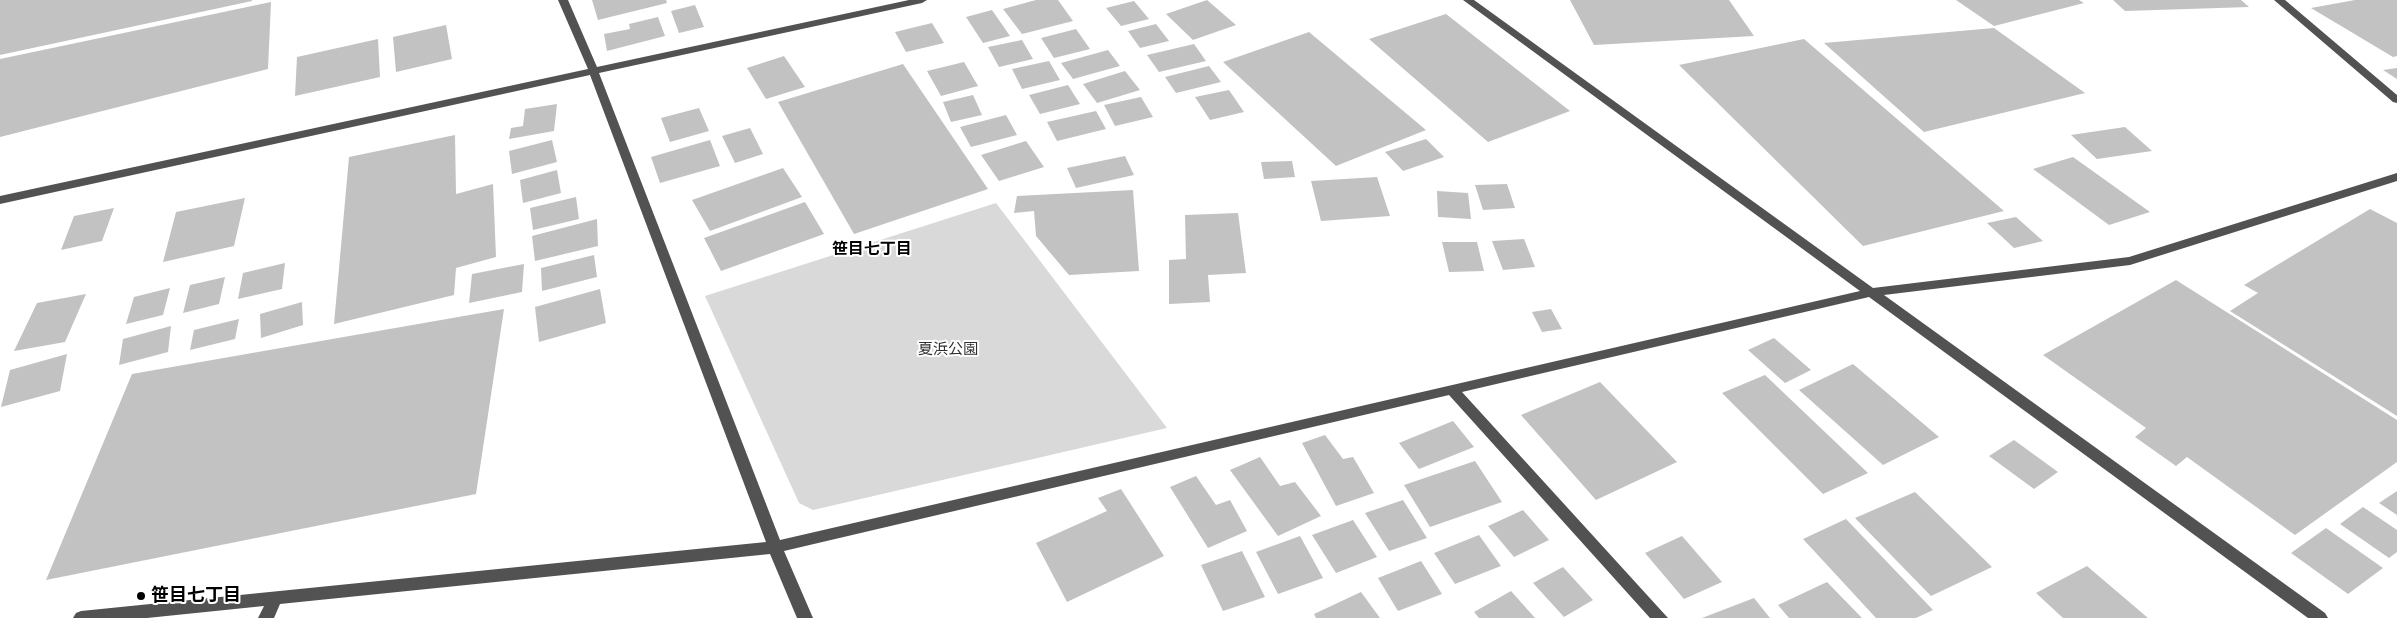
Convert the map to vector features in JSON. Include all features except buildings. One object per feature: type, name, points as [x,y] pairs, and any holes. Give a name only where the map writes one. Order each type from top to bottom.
[{"type":"street","points":[[563,0],[593,70],[775,547],[805,618]]},
{"type":"street","points":[[0,200],[922,0]]},
{"type":"street","points":[[1468,0],[2320,618]]},
{"type":"street","points":[[2279,0],[2397,100]]},
{"type":"street","points":[[81,618],[775,547],[1872,292],[2130,261],[2397,177]]},
{"type":"street","points":[[1452,390],[1660,618]]},
{"type":"street","points":[[266,618],[275,598]]},
{"type":"green space","name":"夏浜公園","points":[[996,203],[1167,428],[813,510],[799,503],[705,296]]},
{"type":"place","name":"笹目七丁目","points":[[141,596]]},
{"type":"district","name":"笹目七丁目","points":[[872,250]]}]
